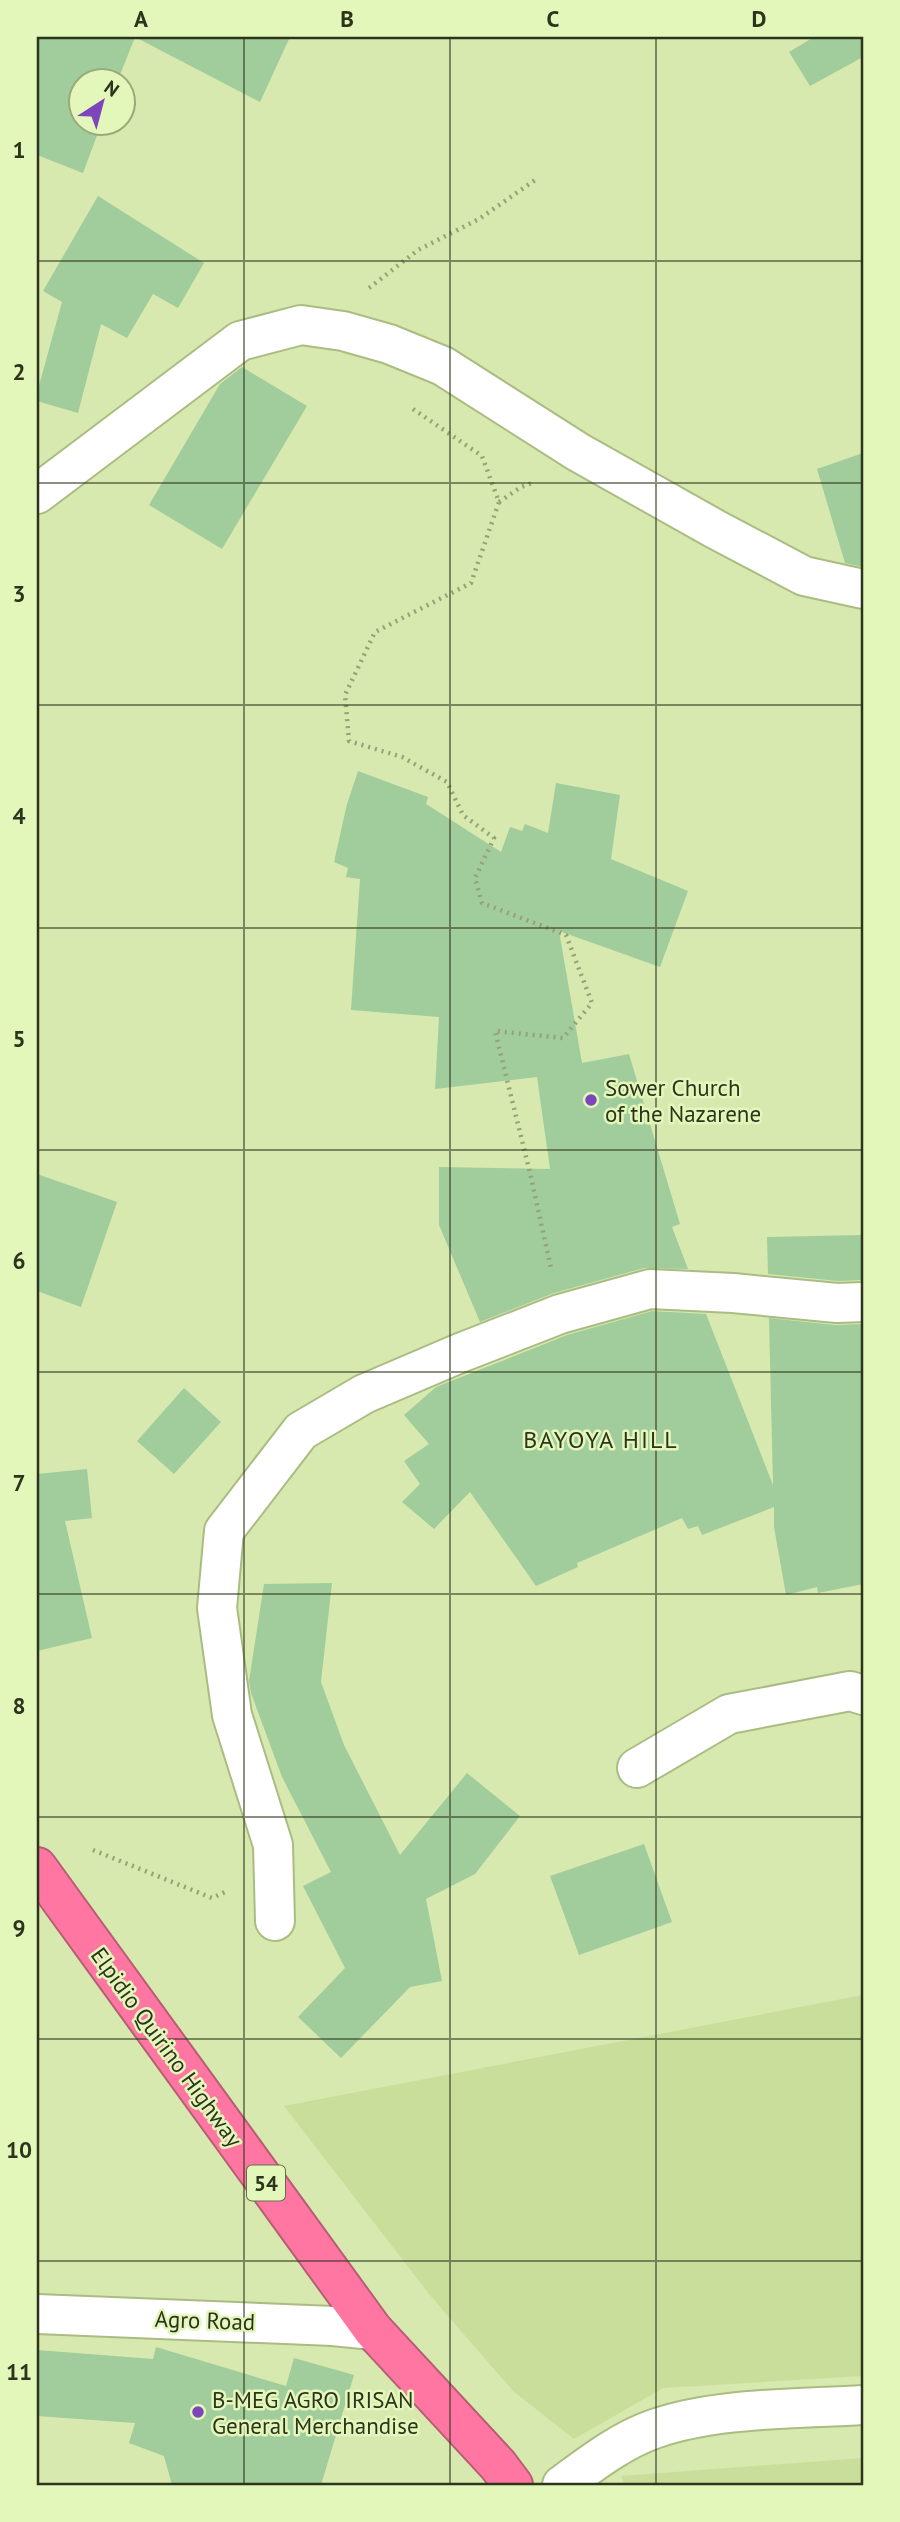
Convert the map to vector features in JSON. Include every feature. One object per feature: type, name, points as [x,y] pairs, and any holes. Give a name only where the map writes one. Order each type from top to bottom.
[{"type":"highway","name":"Elpidio Quirino Highway","points":[[37,1867],[373,2330],[498,2465],[513,2485]]},
{"type":"street","points":[[37,494],[240,341],[301,326],[343,331],[389,344],[443,366],[578,452],[804,576],[863,589]]},
{"type":"street","points":[[275,1921],[273,1845],[232,1715],[217,1608],[224,1531],[301,1431],[364,1394],[560,1314],[650,1289],[733,1293],[837,1303],[863,1302]]},
{"type":"street","points":[[637,1768],[729,1714],[850,1691],[863,1695]]},
{"type":"street","name":"Agro Road","points":[[37,2314],[319,2325],[373,2330]]},
{"type":"street","points":[[562,2485],[609,2451],[654,2429],[715,2415],[863,2405]]},
{"type":"path","points":[[368,289],[418,250],[479,219],[538,178]]},
{"type":"path","points":[[389,344],[397,396],[482,456],[499,502],[471,583],[375,632],[345,695],[349,741],[402,757],[447,782],[463,815],[494,838],[475,878],[482,903],[566,935],[592,1003],[563,1038],[495,1031],[530,1173],[560,1314]]},
{"type":"path","points":[[93,1850],[212,1898],[244,1882],[275,1921]]},
{"type":"shaded area","points":[[863,1995],[863,2376],[663,2388],[574,2439],[513,2391],[429,2294],[284,2106]]},
{"type":"shaded area","points":[[863,2458],[863,2485],[625,2485],[621,2476]]},
{"type":"building","points":[[37,37],[135,37],[124,66],[66,66],[66,136],[97,136],[83,173],[37,155]]},
{"type":"building","points":[[135,37],[290,37],[260,102]]},
{"type":"building","points":[[814,37],[863,37],[863,57],[810,86],[789,52]]},
{"type":"building","points":[[98,196],[204,263],[178,308],[153,294],[127,338],[101,324],[78,413],[37,401],[62,302],[43,291]]},
{"type":"building","points":[[242,367],[307,406],[222,549],[149,505],[220,384]]},
{"type":"building","points":[[863,453],[863,567],[845,563],[817,469]]},
{"type":"building","points":[[358,771],[428,797],[426,804],[501,852],[510,827],[522,831],[525,824],[548,833],[556,783],[620,795],[611,859],[688,891],[660,967],[559,931],[582,1063],[629,1054],[680,1224],[672,1227],[688,1269],[644,1268],[554,1293],[480,1322],[439,1225],[439,1167],[550,1169],[537,1077],[435,1089],[439,1017],[351,1010],[360,879],[346,877],[348,868],[334,862],[347,804]]},
{"type":"building","points":[[37,1174],[117,1202],[81,1307],[37,1291]]},
{"type":"building","points":[[863,1235],[863,1280],[838,1281],[768,1274],[767,1237]]},
{"type":"building","points":[[652,1311],[706,1314],[773,1485],[769,1318],[835,1325],[863,1324],[863,1584],[818,1593],[817,1587],[786,1595],[774,1527],[774,1507],[702,1535],[698,1526],[688,1529],[682,1518],[577,1563],[578,1567],[536,1586],[470,1492],[434,1529],[402,1502],[420,1484],[404,1461],[429,1444],[404,1415],[436,1387],[567,1335]]},
{"type":"building","points":[[184,1388],[221,1422],[174,1474],[137,1441]]},
{"type":"building","points":[[87,1469],[92,1518],[65,1521],[92,1638],[37,1651],[37,1474]]},
{"type":"building","points":[[332,1583],[321,1682],[344,1745],[400,1855],[467,1773],[520,1816],[475,1874],[426,1899],[442,1981],[410,1987],[341,2058],[298,2017],[345,1968],[303,1886],[331,1872],[282,1777],[249,1681],[264,1584]]},
{"type":"building","points":[[644,1844],[672,1922],[579,1955],[550,1876]]},
{"type":"building","points":[[156,2347],[286,2386],[294,2358],[354,2375],[321,2485],[172,2485],[164,2456],[129,2443],[135,2423],[37,2416],[37,2350],[153,2359]]},
{"type":"place","name":"Sower Church of the Nazarene","points":[[591,1100]]},
{"type":"place","name":"B-MEG AGRO IRISAN General Merchandise","points":[[198,2412]]},
{"type":"district","name":"BAYOYA HILL","points":[[601,1439]]}]
